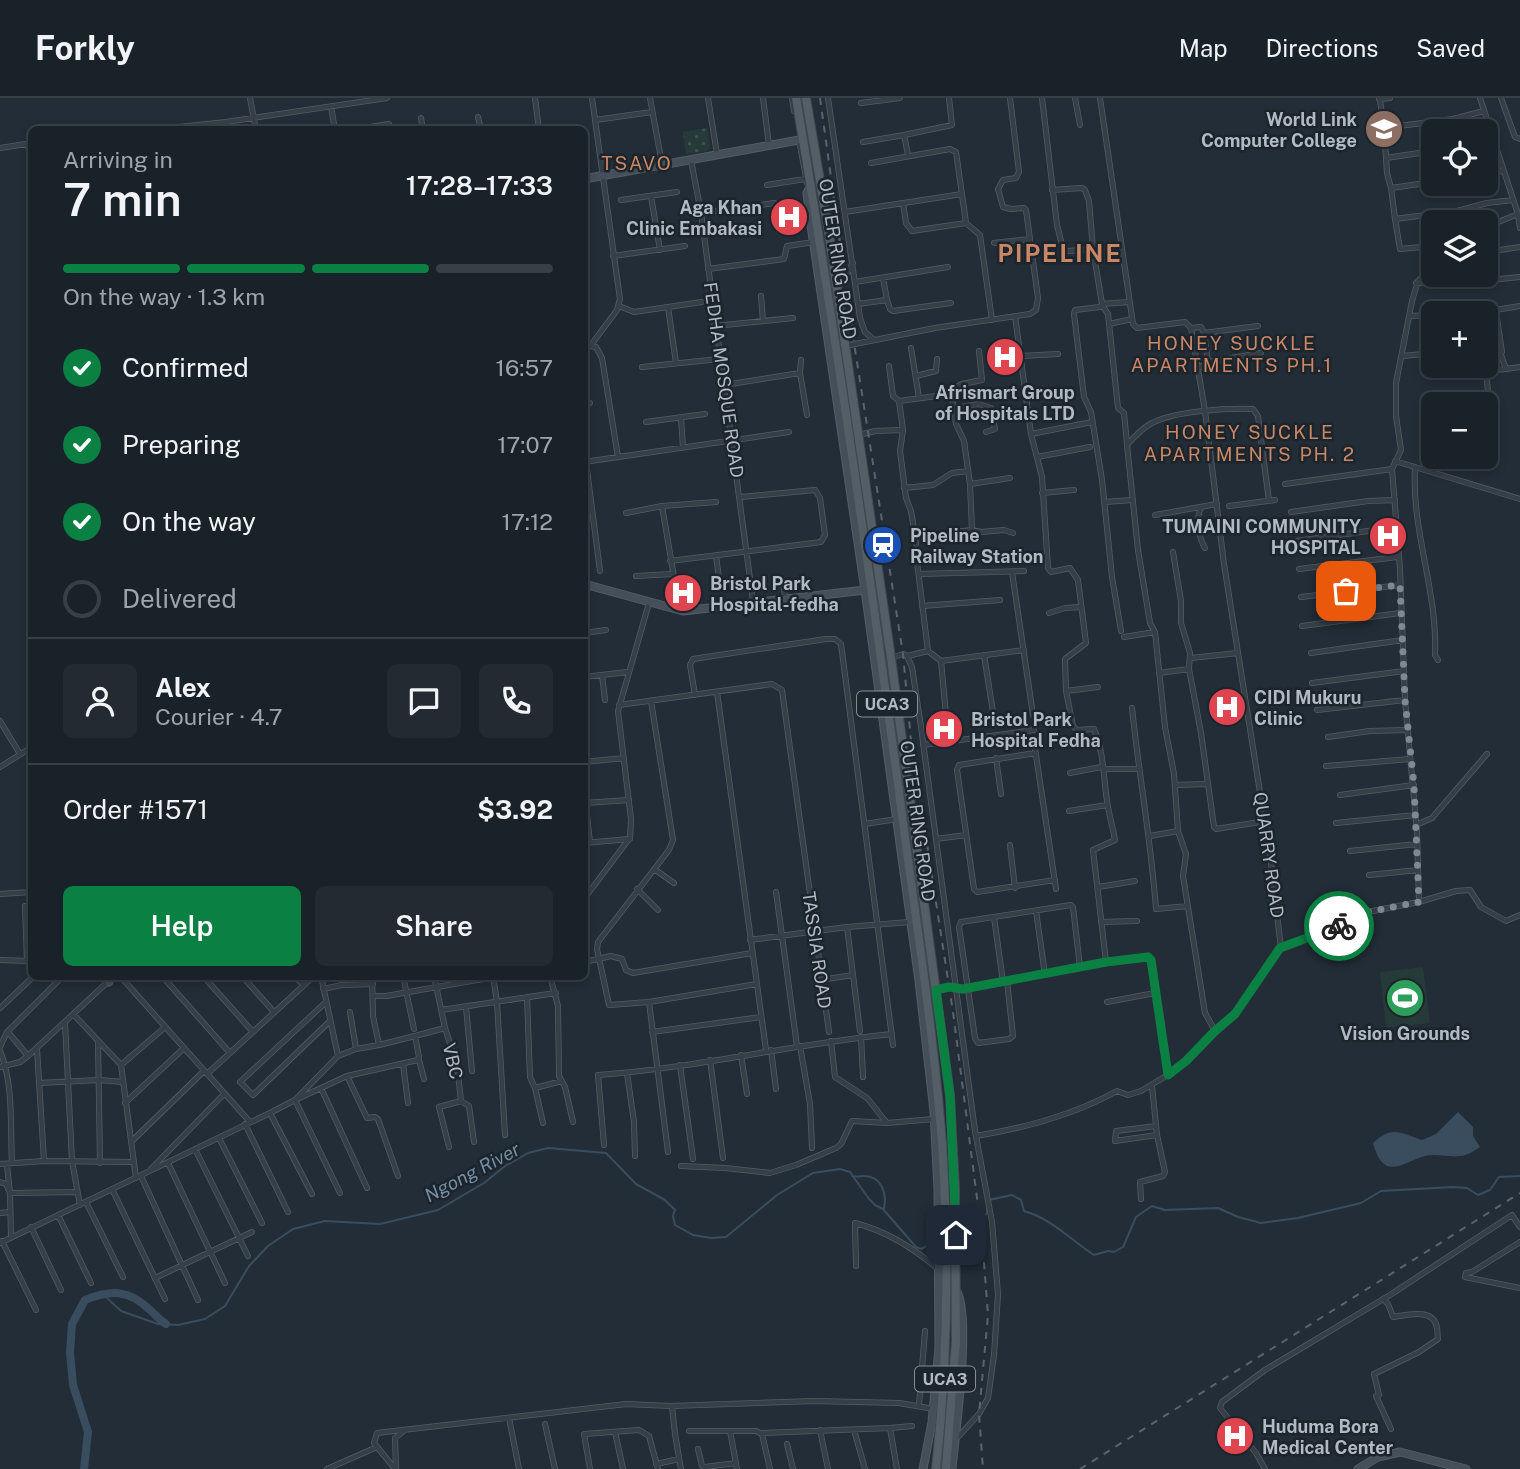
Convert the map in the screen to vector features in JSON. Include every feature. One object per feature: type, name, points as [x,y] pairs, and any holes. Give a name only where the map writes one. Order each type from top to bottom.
[{"type":"main road","name":"OUTER RING ROAD","points":[[794,98],[920,947],[936,1085],[944,1177],[944,1387],[936,1469]]},
{"type":"main road","name":"OUTER RING ROAD","points":[[806,98],[859,435],[950,1096],[956,1290],[954,1389],[946,1469]]},
{"type":"main road","points":[[588,179],[801,138]]},
{"type":"main road","name":"UCA3","points":[[808,184],[809,212],[851,477],[931,1076],[942,1225]]},
{"type":"main road","points":[[588,585],[683,611],[865,590]]},
{"type":"main road","points":[[931,1076],[936,1085]]},
{"type":"main road","points":[[938,1185],[944,1177]]},
{"type":"main road","name":"UCA3","points":[[923,1469],[939,1348],[939,1270],[942,1260]]},
{"type":"main road","name":"OUTER RING ROAD","points":[[952,1469],[962,1339],[961,1299],[956,1290]]},
{"type":"main road","points":[[1358,1469],[1378,1457],[1400,1452],[1466,1469]]},
{"type":"street","points":[[250,98],[255,126]]},
{"type":"street","points":[[184,126],[387,98]]},
{"type":"street","points":[[536,98],[539,126]]},
{"type":"street","points":[[592,98],[620,299],[618,306],[588,345],[596,347],[602,358],[618,457]]},
{"type":"street","points":[[650,98],[662,164]]},
{"type":"street","points":[[708,98],[717,154]]},
{"type":"street","points":[[763,98],[769,145]]},
{"type":"street","points":[[828,98],[858,304],[865,332],[874,339]]},
{"type":"street","points":[[861,103],[900,98]]},
{"type":"street","points":[[863,142],[950,127],[952,123],[949,98]]},
{"type":"street","points":[[845,346],[1030,314],[1036,310],[1038,304],[1026,210],[1003,207],[998,189],[1003,180],[1016,178],[1020,172],[1010,98]]},
{"type":"street","points":[[1042,98],[1057,225],[1064,250],[1093,249]]},
{"type":"street","points":[[1076,98],[1080,125]]},
{"type":"street","points":[[1100,98],[1132,320],[1137,328],[1185,322],[1191,328],[1201,327],[1208,362]]},
{"type":"street","points":[[1390,98],[1379,99],[1385,158],[1400,249],[1421,247]]},
{"type":"street","points":[[1480,98],[1487,119]]},
{"type":"street","points":[[1501,98],[1515,137],[1520,139]]},
{"type":"street","points":[[331,107],[334,126]]},
{"type":"street","points":[[1384,128],[1453,119],[1484,110]]},
{"type":"street","points":[[595,120],[652,112]]},
{"type":"street","points":[[478,117],[480,126]]},
{"type":"street","points":[[421,118],[422,126]]},
{"type":"street","points":[[376,126],[389,124]]},
{"type":"street","points":[[904,135],[908,155]]},
{"type":"street","points":[[0,148],[28,144]]},
{"type":"street","points":[[871,163],[908,155],[954,150],[956,152],[966,223],[980,235],[992,320]]},
{"type":"street","points":[[1385,158],[1421,153]]},
{"type":"street","points":[[1498,155],[1518,214],[1520,228]]},
{"type":"street","name":"FEDHA MOSQUE ROAD","points":[[691,159],[701,213],[753,601]]},
{"type":"street","points":[[1498,172],[1503,171]]},
{"type":"street","points":[[768,185],[808,184]]},
{"type":"street","points":[[1391,188],[1421,184]]},
{"type":"street","points":[[1052,190],[1086,190],[1089,201],[1102,304],[1108,314],[1118,408],[1125,413],[1138,550],[1150,623],[1154,632],[1175,785],[1178,831],[1186,854],[1183,876],[1205,1013],[1215,1031]]},
{"type":"street","points":[[621,200],[677,192]]},
{"type":"street","points":[[845,212],[962,194]]},
{"type":"street","points":[[652,196],[660,250]]},
{"type":"street","points":[[1395,219],[1513,200]]},
{"type":"street","points":[[701,213],[775,203]]},
{"type":"street","points":[[903,204],[906,223],[909,229],[915,232],[966,223]]},
{"type":"street","points":[[1498,222],[1518,214]]},
{"type":"street","points":[[995,243],[1030,239]]},
{"type":"street","points":[[708,269],[784,258],[788,246],[815,242]]},
{"type":"street","points":[[613,257],[685,246]]},
{"type":"street","points":[[1498,250],[1520,247]]},
{"type":"street","points":[[837,290],[853,262]]},
{"type":"street","points":[[855,282],[948,267]]},
{"type":"street","points":[[1498,279],[1520,277]]},
{"type":"street","points":[[883,278],[887,300],[893,311],[951,303]]},
{"type":"street","points":[[1419,902],[1414,785],[1405,700],[1392,469],[1401,450],[1395,401],[1396,383],[1416,283],[1421,278]]},
{"type":"street","points":[[1416,283],[1421,283]]},
{"type":"street","points":[[761,296],[763,321]]},
{"type":"street","points":[[858,304],[887,300]]},
{"type":"street","points":[[618,306],[634,312],[702,302]]},
{"type":"street","points":[[1121,631],[1091,412],[1084,397],[1074,313],[1075,310],[1102,304],[1129,302]]},
{"type":"street","points":[[1498,312],[1520,306]]},
{"type":"street","points":[[668,307],[676,363]]},
{"type":"street","points":[[1015,316],[1031,434],[1042,477],[1048,568],[1051,572],[1070,568],[1078,580],[1086,643],[1065,659],[1066,691],[1073,726],[1077,730],[1096,731],[1105,769],[1107,805],[1115,840],[1093,850],[1106,962]]},
{"type":"street","points":[[1409,316],[1421,316]]},
{"type":"street","points":[[715,326],[793,318]]},
{"type":"street","points":[[1109,324],[1132,320]]},
{"type":"street","points":[[1204,333],[1258,326]]},
{"type":"street","points":[[1498,326],[1506,369]]},
{"type":"street","name":"QUARRY ROAD","points":[[1191,328],[1262,805],[1261,814],[1266,821],[1280,948]]},
{"type":"street","points":[[911,348],[919,398]]},
{"type":"street","points":[[899,401],[944,395],[962,384],[982,380],[979,351]]},
{"type":"street","points":[[1498,351],[1502,354]]},
{"type":"street","points":[[1021,356],[1058,354]]},
{"type":"street","points":[[1199,368],[1208,362],[1261,354]]},
{"type":"street","points":[[1403,356],[1421,354]]},
{"type":"street","points":[[642,367],[719,359]]},
{"type":"street","points":[[916,376],[936,371],[937,359]]},
{"type":"street","points":[[801,360],[800,373],[807,415]]},
{"type":"street","points":[[889,366],[893,396],[899,401],[903,430],[900,451],[904,488],[916,544]]},
{"type":"street","points":[[1488,392],[1486,371],[1520,367]]},
{"type":"street","points":[[724,385],[800,373]]},
{"type":"street","points":[[951,390],[956,424],[964,441],[970,484],[972,530]]},
{"type":"street","points":[[1026,396],[1062,391]]},
{"type":"street","points":[[955,408],[979,404],[991,408],[995,429],[986,432]]},
{"type":"street","points":[[1127,445],[1155,421],[1205,411],[1248,409],[1257,412],[1272,500],[1229,506]]},
{"type":"street","points":[[646,422],[705,414]]},
{"type":"street","points":[[681,418],[683,448]]},
{"type":"street","points":[[1031,434],[1092,422]]},
{"type":"street","points":[[859,435],[875,431],[903,430]]},
{"type":"street","points":[[588,462],[789,432]]},
{"type":"street","points":[[1037,457],[1090,447]]},
{"type":"street","points":[[1395,461],[1520,499]]},
{"type":"street","points":[[1415,467],[1415,490],[1438,660]]},
{"type":"street","points":[[1285,484],[1392,469]]},
{"type":"street","points":[[904,488],[933,485],[952,473],[968,471]]},
{"type":"street","points":[[970,484],[1010,478]]},
{"type":"street","points":[[588,484],[600,571]]},
{"type":"street","points":[[670,561],[821,542],[825,535],[820,498],[813,489],[740,497]]},
{"type":"street","points":[[1042,493],[1074,490]]},
{"type":"street","points":[[1104,502],[1133,500]]},
{"type":"street","points":[[1291,512],[1368,500],[1395,500]]},
{"type":"street","points":[[626,513],[662,506],[716,502]]},
{"type":"street","points":[[1155,515],[1217,504]]},
{"type":"street","points":[[662,506],[674,583]]},
{"type":"street","points":[[1201,507],[1197,516],[1205,548]]},
{"type":"street","points":[[1297,541],[1396,527]]},
{"type":"street","points":[[954,531],[972,530],[981,533],[1004,530],[1013,533]]},
{"type":"street","points":[[915,535],[934,533]]},
{"type":"street","points":[[1173,552],[1181,601],[1181,623],[1191,658],[1189,669],[1215,829],[1266,821]]},
{"type":"street","points":[[716,556],[719,578]]},
{"type":"street","points":[[1299,569],[1397,557]]},
{"type":"street","points":[[917,562],[928,651],[941,661],[1024,650]]},
{"type":"street","points":[[919,574],[1024,571]]},
{"type":"street","points":[[1012,572],[1033,715]]},
{"type":"street","points":[[636,576],[672,574]]},
{"type":"street","points":[[783,580],[785,598]]},
{"type":"street","points":[[1301,597],[1400,585]]},
{"type":"street","points":[[922,606],[1000,600]]},
{"type":"street","points":[[588,894],[630,839],[629,800],[618,720],[619,705],[649,603]]},
{"type":"street","points":[[1049,613],[1081,607]]},
{"type":"street","points":[[1302,626],[1400,613]]},
{"type":"street","points":[[588,632],[606,630]]},
{"type":"street","points":[[1124,638],[1154,632]]},
{"type":"street","points":[[695,695],[690,665],[693,659],[826,639],[838,641],[843,650],[893,1045]]},
{"type":"street","points":[[1311,653],[1403,640]]},
{"type":"street","points":[[891,658],[928,651]]},
{"type":"street","points":[[1191,658],[1238,653]]},
{"type":"street","points":[[984,655],[993,712]]},
{"type":"street","points":[[907,656],[912,667],[976,1136],[993,1235],[998,1308],[995,1355],[988,1398],[979,1414],[957,1437],[954,1447]]},
{"type":"street","points":[[941,661],[946,715]]},
{"type":"street","points":[[1159,673],[1189,669]]},
{"type":"street","points":[[1312,683],[1404,671]]},
{"type":"street","points":[[588,677],[628,672]]},
{"type":"street","points":[[602,675],[605,700]]},
{"type":"street","name":"TASSIA ROAD","points":[[717,692],[772,684],[782,690],[828,1032]]},
{"type":"street","points":[[1066,691],[1098,687]]},
{"type":"street","points":[[619,705],[717,692],[761,1017],[776,1089]]},
{"type":"street","points":[[1317,710],[1405,700]]},
{"type":"street","points":[[651,701],[673,840],[669,850],[599,939],[597,949],[609,1005],[649,1002],[757,985]]},
{"type":"street","points":[[1132,708],[1138,769],[1150,836],[1156,909],[1188,906]]},
{"type":"street","points":[[0,721],[20,754]]},
{"type":"street","points":[[922,745],[1034,730]]},
{"type":"street","points":[[1328,737],[1370,731],[1408,730]]},
{"type":"street","points":[[1034,742],[1056,889]]},
{"type":"street","points":[[0,767],[28,749]]},
{"type":"street","points":[[1036,753],[961,764],[958,767],[974,889],[977,892],[1015,888],[1055,880]]},
{"type":"street","points":[[1416,825],[1432,818],[1487,754]]},
{"type":"street","points":[[588,762],[624,758]]},
{"type":"street","points":[[996,758],[1001,794]]},
{"type":"street","points":[[1326,766],[1410,759]]},
{"type":"street","points":[[1070,773],[1101,767],[1138,769]]},
{"type":"street","points":[[1175,785],[1207,784]]},
{"type":"street","points":[[1340,795],[1414,785]]},
{"type":"street","points":[[588,803],[629,800]]},
{"type":"street","points":[[1069,811],[1107,805]]},
{"type":"street","points":[[1336,823],[1415,815]]},
{"type":"street","points":[[866,824],[897,819]]},
{"type":"street","points":[[1150,836],[1178,831]]},
{"type":"street","points":[[936,839],[966,835]]},
{"type":"street","points":[[588,843],[630,839]]},
{"type":"street","points":[[1350,851],[1417,844]]},
{"type":"street","points":[[1010,845],[1015,888]]},
{"type":"street","points":[[654,869],[674,883]]},
{"type":"street","points":[[1369,875],[1418,870]]},
{"type":"street","points":[[1098,887],[1135,881]]},
{"type":"street","points":[[637,889],[658,910]]},
{"type":"street","points":[[976,1136],[1012,1130],[1053,1118],[1094,1104],[1117,1091],[1128,1094],[1152,1086],[1186,1061],[1235,1014],[1280,948],[1353,921],[1352,915],[1470,890],[1481,907],[1502,919],[1511,920],[1520,915]]},
{"type":"street","points":[[0,894],[28,892]]},
{"type":"street","points":[[776,892],[810,1104],[812,1148]]},
{"type":"street","points":[[0,960],[27,961],[25,906]]},
{"type":"street","points":[[994,917],[1014,1033],[1009,1039],[981,1044],[976,1041],[959,927],[961,922],[994,917],[1072,906],[1080,967]]},
{"type":"street","points":[[1036,911],[1045,975]]},
{"type":"street","points":[[1101,922],[1137,920]]},
{"type":"street","points":[[750,940],[847,927],[911,922]]},
{"type":"street","points":[[847,927],[861,1034],[863,1077]]},
{"type":"street","points":[[588,961],[620,958],[626,970],[633,973],[752,953]]},
{"type":"street","points":[[936,990],[949,987],[969,988],[1106,962],[1148,957],[1151,960],[1157,1030],[1168,1075]]},
{"type":"street","points":[[821,980],[853,975]]},
{"type":"street","points":[[0,1008],[30,980]]},
{"type":"street","points":[[11,1237],[9,1164],[0,1049],[7,1032],[59,980]]},
{"type":"street","points":[[3,1067],[27,1056],[37,1048],[74,1016],[108,980]]},
{"type":"street","points":[[123,980],[247,1123],[288,1212]]},
{"type":"street","points":[[166,980],[230,1053]]},
{"type":"street","points":[[206,980],[253,1032]]},
{"type":"street","points":[[246,980],[275,1012]]},
{"type":"street","points":[[298,980],[304,985]]},
{"type":"street","points":[[131,1142],[205,1072],[230,1053],[310,980]]},
{"type":"street","points":[[322,980],[338,1056]]},
{"type":"street","points":[[341,980],[342,985]]},
{"type":"street","points":[[372,980],[373,1017],[379,1045]]},
{"type":"street","points":[[404,980],[414,1029]]},
{"type":"street","name":"VBC","points":[[435,980],[445,1028],[457,1065],[461,1101],[469,1106],[474,1142]]},
{"type":"street","points":[[374,996],[477,980]]},
{"type":"street","points":[[494,980],[505,1135]]},
{"type":"street","points":[[551,980],[556,993],[559,1076],[573,1122]]},
{"type":"street","points":[[323,989],[373,984]]},
{"type":"street","points":[[441,1010],[556,993]]},
{"type":"street","points":[[1107,1002],[1155,993]]},
{"type":"street","points":[[527,997],[530,1077],[536,1088],[543,1123]]},
{"type":"street","points":[[326,1002],[240,1082],[253,1095],[330,1021]]},
{"type":"street","points":[[649,1002],[668,1152]]},
{"type":"street","points":[[466,1007],[471,1071]]},
{"type":"street","points":[[349,1012],[356,1049]]},
{"type":"street","points":[[74,1016],[121,1065],[133,1162],[198,1300]]},
{"type":"street","points":[[652,1032],[761,1017]]},
{"type":"street","points":[[65,1023],[76,1192],[122,1277]]},
{"type":"street","points":[[121,1065],[164,1028]]},
{"type":"street","points":[[295,1100],[338,1056],[356,1049],[445,1028]]},
{"type":"street","points":[[7,1032],[27,1056]]},
{"type":"street","points":[[604,1145],[597,1076],[831,1041],[861,1034],[892,1034]]},
{"type":"street","points":[[415,1036],[424,1079]]},
{"type":"street","points":[[98,1040],[100,1163]]},
{"type":"street","points":[[831,1041],[835,1077],[867,1098],[887,1123]]},
{"type":"street","points":[[37,1048],[44,1161]]},
{"type":"street","points":[[125,1103],[183,1049]]},
{"type":"street","points":[[741,1055],[747,1094]]},
{"type":"street","points":[[36,1310],[1,1242],[347,1076],[419,1060]]},
{"type":"street","points":[[710,1060],[723,1158]]},
{"type":"street","points":[[403,1064],[408,1103]]},
{"type":"street","points":[[680,1065],[693,1159]]},
{"type":"street","points":[[627,1073],[634,1122],[635,1156]]},
{"type":"street","points":[[347,1076],[366,1118],[378,1119],[398,1176]]},
{"type":"street","points":[[39,1083],[68,1080],[123,1082]]},
{"type":"street","points":[[536,1088],[562,1081]]},
{"type":"street","points":[[1141,1199],[1140,1182],[1163,1176],[1165,1172],[1157,1135],[1152,1086]]},
{"type":"street","points":[[321,1088],[368,1188]]},
{"type":"street","points":[[150,1171],[224,1094]]},
{"type":"street","points":[[295,1100],[340,1192]]},
{"type":"street","points":[[449,1147],[439,1107],[461,1101]]},
{"type":"street","points":[[270,1113],[312,1195]]},
{"type":"street","points":[[681,1167],[770,1173],[836,1148],[841,1144],[852,1121],[887,1123],[935,1119]]},
{"type":"street","points":[[1156,1126],[1116,1131],[1115,1141],[1157,1135]]},
{"type":"street","points":[[219,1138],[262,1223]]},
{"type":"street","points":[[195,1149],[248,1256]]},
{"type":"street","points":[[0,1164],[44,1161],[133,1162]]},
{"type":"street","points":[[167,1163],[225,1283]]},
{"type":"street","points":[[0,1182],[8,1186],[10,1193]]},
{"type":"street","points":[[112,1189],[165,1299]]},
{"type":"street","points":[[10,1193],[76,1192]]},
{"type":"street","points":[[0,1213],[10,1212]]},
{"type":"street","points":[[58,1215],[91,1283]]},
{"type":"street","points":[[1265,1469],[1220,1408],[1220,1404],[1265,1370],[1383,1299],[1512,1215],[1520,1227]]},
{"type":"street","points":[[856,1266],[855,1223],[876,1228],[923,1256],[939,1270]]},
{"type":"street","points":[[31,1227],[61,1290]]},
{"type":"street","points":[[155,1278],[252,1233]]},
{"type":"street","points":[[1520,1242],[1472,1272],[1466,1273],[1465,1277],[1520,1288]]},
{"type":"street","points":[[1383,1299],[1393,1317],[1419,1313],[1431,1317],[1437,1326],[1438,1339],[1419,1352],[1374,1374],[1379,1395],[1376,1396],[1391,1429]]},
{"type":"street","points":[[919,1405],[925,1331]]},
{"type":"street","points":[[396,1469],[377,1447],[374,1441],[377,1433],[626,1404],[673,1406],[814,1401],[919,1405],[933,1409]]},
{"type":"street","points":[[673,1406],[681,1469]]},
{"type":"street","points":[[509,1418],[519,1469]]},
{"type":"street","points":[[545,1424],[555,1469]]},
{"type":"street","points":[[689,1431],[756,1430],[760,1433],[912,1426]]},
{"type":"street","points":[[890,1428],[897,1469]]},
{"type":"street","points":[[396,1469],[395,1438],[405,1430]]},
{"type":"street","points":[[590,1469],[583,1434],[639,1430],[647,1433],[657,1466],[679,1459]]},
{"type":"street","points":[[820,1430],[828,1469]]},
{"type":"street","points":[[854,1430],[866,1469]]},
{"type":"street","points":[[698,1449],[702,1466],[705,1468],[736,1466],[730,1431]]},
{"type":"street","points":[[615,1432],[623,1469]]},
{"type":"street","points":[[760,1433],[770,1469]]},
{"type":"street","points":[[787,1444],[793,1469]]},
{"type":"street","points":[[327,1469],[377,1447]]},
{"type":"green space","points":[[707,128],[710,147],[707,151],[686,154],[683,132]]},
{"type":"green space","name":"Vision Grounds","points":[[1423,967],[1430,1023],[1386,1028],[1380,972]]},
{"type":"water","points":[[1458,1112],[1473,1127],[1473,1136],[1480,1147],[1471,1153],[1425,1156],[1394,1167],[1382,1162],[1377,1155],[1373,1143],[1380,1137],[1397,1132],[1422,1140],[1436,1134]]},
{"type":"waterway","name":"Ngong River","points":[[105,1292],[107,1298],[121,1311],[158,1324],[178,1325],[205,1319],[225,1306],[249,1266],[268,1246],[293,1229],[325,1221],[380,1224],[438,1210],[528,1153],[548,1148],[606,1153],[636,1184],[665,1200],[675,1210],[675,1225],[693,1235],[726,1237],[777,1195],[813,1173],[840,1169],[850,1172],[869,1199],[883,1209],[916,1247],[921,1249],[936,1241]]},
{"type":"waterway","points":[[852,1176],[870,1177],[879,1182],[885,1197],[884,1208]]},
{"type":"waterway","name":"Ngong River","points":[[989,1200],[1012,1195],[1021,1200],[1024,1211],[1052,1224],[1094,1255],[1114,1252],[1123,1247],[1136,1217],[1152,1206],[1165,1210],[1218,1208],[1261,1223],[1298,1218],[1361,1203],[1381,1191],[1453,1187],[1467,1188],[1478,1195],[1490,1190],[1499,1177],[1520,1176]]},
{"type":"waterway","name":"Ngong River","points":[[959,1228],[987,1214],[987,1209]]},
{"type":"waterway","name":"Ngong River","points":[[84,1469],[88,1432],[73,1385],[70,1352],[72,1324],[85,1300],[111,1293],[126,1295],[141,1302],[166,1324]]},
{"type":"railway","points":[[820,98],[854,343],[903,654],[911,741],[953,1012],[982,1237],[988,1315],[979,1414],[983,1469]]},
{"type":"railway","points":[[1080,1469],[1520,1193]]},
{"type":"way so far","points":[[1339,926],[1353,921],[1352,915],[1419,902],[1417,832],[1405,700],[1400,585],[1346,591]]},
{"type":"place","name":"World Link Computer College","points":[[1384,129]]},
{"type":"place","name":"Aga Khan Clinic Embakasi","points":[[789,217]]},
{"type":"place","name":"Afrismart Group of Hospitals LTD","points":[[1005,357]]},
{"type":"place","name":"TUMAINI COMMUNITY HOSPITAL","points":[[1388,536]]},
{"type":"place","name":"Pipeline Railway Station","points":[[883,545]]},
{"type":"place","name":"Bristol Park Hospital-fedha","points":[[683,593]]},
{"type":"place","name":"CIDI Mukuru Clinic","points":[[1227,707]]},
{"type":"place","name":"Bristol Park Hospital Fedha","points":[[944,729]]},
{"type":"place","name":"Vision Grounds","points":[[1405,998]]},
{"type":"place","name":"Huduma Bora Medical Center","points":[[1235,1436]]},
{"type":"district","name":"TSAVO","points":[[637,163]]},
{"type":"district","name":"PIPELINE","points":[[1060,253]]},
{"type":"district","name":"HONEY SUCKLE APARTMENTS PH.1","points":[[1232,354]]},
{"type":"district","name":"HONEY SUCKLE APARTMENTS PH. 2","points":[[1250,443]]},
{"type":"route","points":[[956,1235],[950,1096],[936,990],[949,987],[963,989],[1106,962],[1148,957],[1151,960],[1168,1075],[1235,1014],[1280,948],[1339,926]]}]
